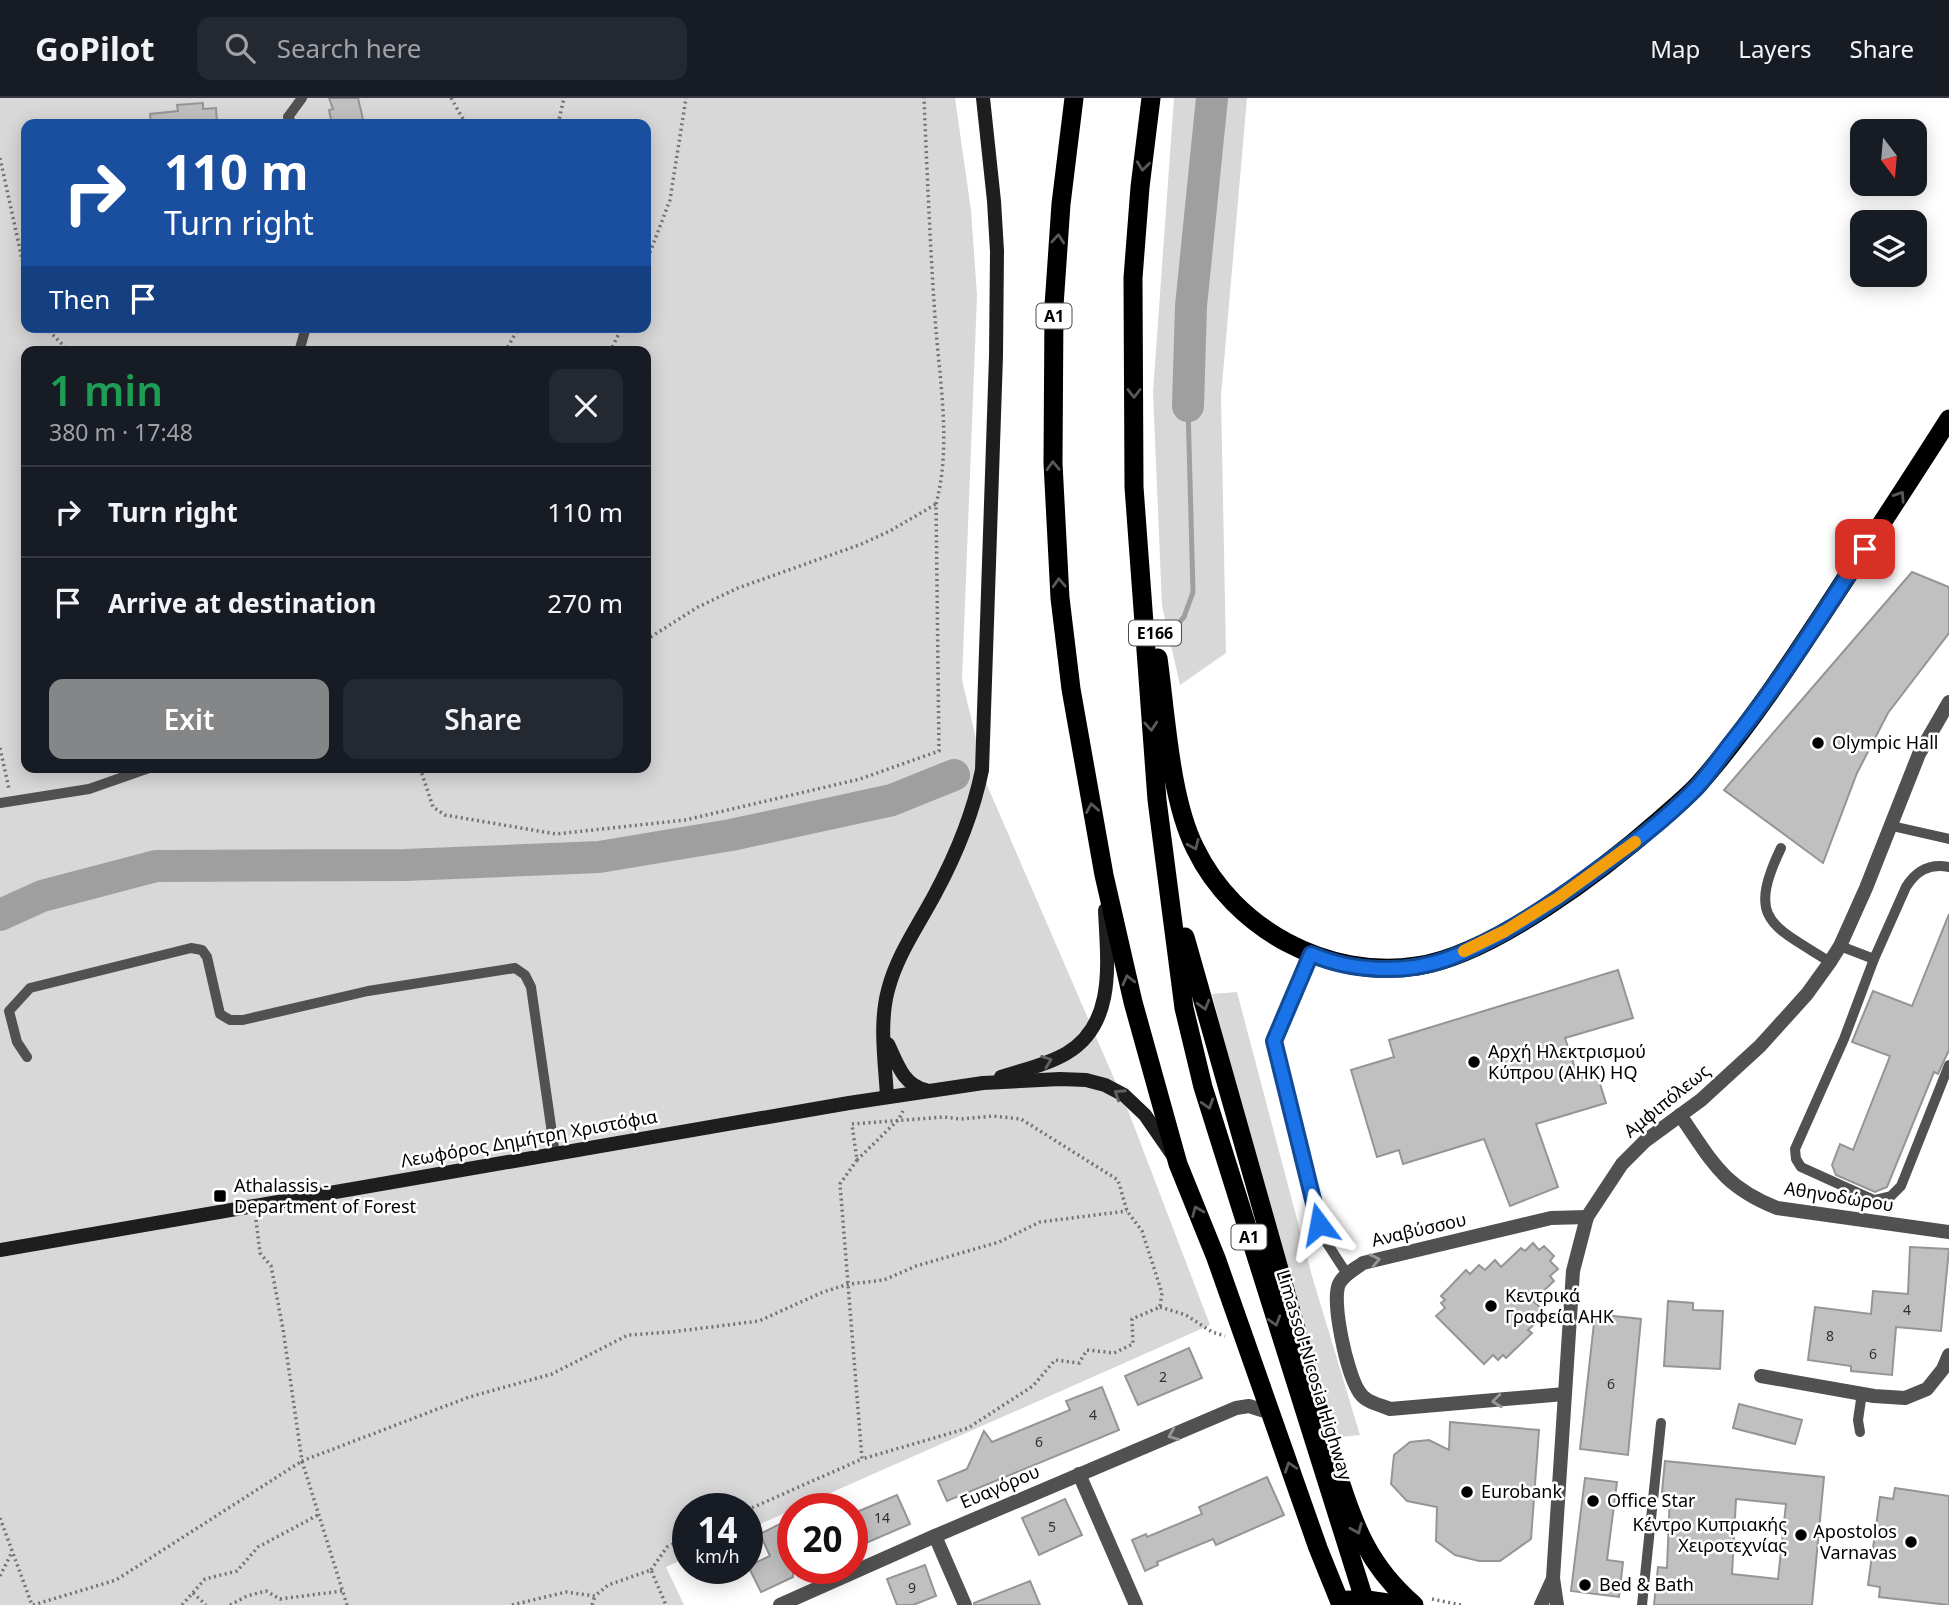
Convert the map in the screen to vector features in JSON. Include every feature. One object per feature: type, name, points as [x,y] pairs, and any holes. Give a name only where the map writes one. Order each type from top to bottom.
[{"type":"highway","name":"A1","points":[[1074,98],[1061,204],[1054,306],[1053,463],[1060,598],[1071,689],[1104,875],[1133,1002],[1178,1164],[1216,1258],[1318,1548],[1340,1602]]},
{"type":"highway","name":"A1","points":[[1151,98],[1133,278],[1134,487],[1157,800],[1165,869]]},
{"type":"highway","name":"E166","points":[[1134,487],[1175,780],[1181,812],[1194,847],[1216,881],[1245,913],[1265,929],[1324,960],[1387,969],[1418,966],[1447,959],[1537,912],[1630,847],[1696,788],[1768,698],[1949,419]]},
{"type":"highway","name":"Limassol-Nicosia Highway","points":[[1165,869],[1184,1008],[1203,1087],[1365,1602]]},
{"type":"highway","points":[[1165,869],[1333,1460],[1355,1525],[1368,1553],[1381,1573],[1414,1605]]},
{"type":"main road","points":[[889,1103],[884,1011],[893,972],[964,832],[975,802],[982,770],[997,251],[994,201],[981,98]]},
{"type":"main road","name":"Λεωφόρος Δημήτρη Χριστόφια","points":[[983,1083],[1067,1053],[1083,1041],[1097,1023],[1106,987],[1104,875]]},
{"type":"main road","points":[[884,1037],[907,1081],[913,1086],[931,1090]]},
{"type":"main road","name":"Λεωφόρος Δημήτρη Χριστόφια","points":[[0,1250],[849,1102],[889,1103],[931,1090],[983,1083],[1060,1079],[1086,1080],[1105,1085],[1124,1095],[1145,1115],[1178,1164]]},
{"type":"main road","points":[[1340,1602],[1405,1605]]},
{"type":"street","name":"Αμφιπόλεως","points":[[1557,1605],[1553,1578],[1573,1271],[1587,1217],[1622,1164],[1645,1141],[1701,1100],[1759,1046],[1807,994],[1830,962],[1840,946],[1892,826],[1919,754],[1949,702]]},
{"type":"street","name":"Αθηνοδώρου","points":[[1680,1115],[1721,1174],[1739,1191],[1755,1199],[1777,1208],[1949,1232]]},
{"type":"street","name":"Αναβύσσου","points":[[1347,1274],[1363,1263],[1551,1218],[1587,1217]]},
{"type":"street","points":[[1347,1274],[1339,1283],[1335,1303],[1358,1391],[1368,1401],[1390,1409],[1565,1394]]},
{"type":"street","points":[[1761,1376],[1905,1398],[1927,1389],[1936,1379],[1949,1355]]},
{"type":"street","name":"Ευαγόρου","points":[[788,1603],[935,1536],[1236,1408],[1249,1406],[1271,1413]]},
{"type":"street","points":[[1079,1474],[1136,1605]]},
{"type":"street","points":[[935,1536],[965,1605]]},
{"type":"street","name":"Αμφιπόλεως","points":[[1541,1605],[1553,1578]]},
{"type":"lane","points":[[289,119],[302,98]]},
{"type":"lane","points":[[0,803],[89,789],[135,773]]},
{"type":"lane","points":[[1892,826],[1949,839]]},
{"type":"lane","points":[[1780,848],[1763,894],[1767,912],[1776,928],[1830,962]]},
{"type":"lane","points":[[1949,867],[1926,867],[1912,878],[1874,958],[1844,1039],[1795,1149],[1796,1159],[1801,1167],[1874,1200],[1891,1196],[1901,1186],[1949,1065]]},
{"type":"lane","points":[[1840,946],[1874,958]]},
{"type":"lane","points":[[27,1057],[17,1042],[9,1011],[30,988],[191,948],[202,950],[208,957],[220,1014],[230,1020],[243,1020],[368,991],[515,968],[525,975],[531,987],[555,1154]]},
{"type":"lane","points":[[1311,954],[1274,1041],[1321,1234],[1347,1274]]},
{"type":"lane","points":[[1860,1433],[1858,1420],[1862,1393]]},
{"type":"lane","points":[[1642,1605],[1661,1423]]},
{"type":"path","points":[[451,98],[463,119]]},
{"type":"path","points":[[559,119],[564,98]]},
{"type":"path","points":[[651,250],[670,200],[686,98]]},
{"type":"path","points":[[422,773],[433,807],[445,816],[555,834],[685,820],[860,779],[939,751],[936,504],[943,477],[944,438],[931,262],[924,98]]},
{"type":"path","points":[[0,158],[21,254]]},
{"type":"path","points":[[51,333],[64,346]]},
{"type":"path","points":[[651,637],[698,607],[737,588],[859,545],[890,531],[936,504]]},
{"type":"path","points":[[0,748],[11,801]]},
{"type":"path","points":[[849,1102],[857,1160]]},
{"type":"path","points":[[862,1459],[840,1184],[857,1160],[900,1119],[904,1108],[889,1103]]},
{"type":"path","points":[[852,1124],[944,1117],[961,1119],[993,1116],[1021,1119],[1118,1180],[1127,1211],[1142,1231],[1162,1293],[1160,1307]]},
{"type":"path","points":[[254,1206],[260,1253],[271,1266],[283,1329],[302,1461],[346,1605]]},
{"type":"path","points":[[0,1518],[11,1554],[33,1605],[116,1580],[302,1461],[469,1396],[552,1374],[628,1335],[759,1321],[823,1292],[849,1284],[884,1280],[916,1266],[999,1241],[1040,1222],[1127,1211]]},
{"type":"path","points":[[763,1503],[862,1459],[968,1429],[1033,1386],[1055,1360],[1079,1363],[1087,1350],[1114,1353],[1133,1344],[1132,1319],[1160,1307],[1186,1315],[1212,1332],[1227,1336]]},
{"type":"path","points":[[182,1605],[205,1579],[237,1571],[258,1547],[318,1515]]},
{"type":"path","points":[[592,1605],[595,1596],[608,1585],[651,1570],[667,1547],[672,1545]]},
{"type":"path","points":[[0,1576],[11,1554]]},
{"type":"path","points":[[651,1570],[666,1605]]},
{"type":"path","points":[[230,1605],[266,1591],[280,1599],[342,1591]]},
{"type":"path","points":[[512,1605],[566,1592],[595,1596]]},
{"type":"path","points":[[193,1593],[206,1605]]},
{"type":"shaded area","points":[[0,98],[955,98],[971,210],[977,295],[962,680],[987,785],[1129,1113],[1210,1325],[831,1493],[777,1493],[777,1517],[763,1523],[763,1493],[672,1493],[672,1564],[666,1567],[684,1605],[0,1605]]},
{"type":"shaded area","points":[[1174,98],[1247,98],[1221,396],[1226,653],[1180,685],[1162,606],[1153,392]]},
{"type":"shaded area","points":[[1237,992],[1312,1276],[1360,1435],[1340,1437],[1290,1296],[1212,994]]},
{"type":"building","points":[[329,98],[358,98],[363,119],[331,119],[329,110],[333,109]]},
{"type":"building","points":[[203,103],[203,109],[216,108],[217,119],[150,119],[150,114],[178,111],[177,105]]},
{"type":"building","name":"Olympic Hall","points":[[1912,572],[1949,587],[1949,633],[1888,713],[1857,773],[1823,863],[1724,790]]},
{"type":"building","points":[[1949,914],[1949,1050],[1938,1074],[1934,1072],[1887,1187],[1875,1192],[1836,1175],[1832,1165],[1840,1144],[1853,1150],[1890,1056],[1852,1042],[1873,991],[1912,1006]]},
{"type":"building","name":"Αρχή Ηλεκτρισμού Κύπρου (ΑΗΚ) HQ","points":[[1618,970],[1633,1018],[1565,1038],[1577,1074],[1595,1068],[1606,1103],[1536,1124],[1558,1187],[1510,1206],[1484,1139],[1403,1164],[1399,1150],[1377,1157],[1351,1070],[1394,1057],[1389,1040]]},
{"type":"building","name":"Κεντρικά Γραφεία ΑΗΚ","points":[[1533,1243],[1539,1250],[1544,1246],[1554,1256],[1550,1261],[1558,1269],[1550,1276],[1554,1281],[1533,1301],[1542,1309],[1533,1318],[1537,1322],[1528,1330],[1532,1333],[1506,1358],[1503,1355],[1498,1360],[1493,1355],[1484,1364],[1436,1316],[1445,1308],[1441,1303],[1445,1300],[1441,1296],[1466,1270],[1470,1274],[1479,1265],[1485,1270],[1495,1260],[1501,1267],[1521,1248],[1525,1251]]},
{"type":"building","points":[[1910,1247],[1949,1249],[1941,1331],[1896,1327],[1892,1375],[1851,1371],[1851,1366],[1808,1360],[1815,1307],[1871,1314],[1873,1291],[1908,1294]]},
{"type":"building","points":[[1668,1301],[1693,1303],[1693,1310],[1723,1311],[1720,1369],[1664,1366]]},
{"type":"building","points":[[1595,1314],[1641,1319],[1628,1455],[1580,1449]]},
{"type":"building","points":[[1189,1348],[1202,1378],[1138,1405],[1125,1376]]},
{"type":"building","points":[[1102,1387],[1119,1430],[947,1501],[938,1481],[967,1469],[984,1431],[992,1442],[1070,1410],[1066,1401]]},
{"type":"building","points":[[1739,1404],[1802,1420],[1795,1444],[1733,1428]]},
{"type":"building","name":"Eurobank","points":[[1450,1422],[1539,1430],[1531,1539],[1500,1561],[1479,1561],[1455,1555],[1436,1541],[1437,1507],[1407,1501],[1391,1484],[1394,1455],[1410,1442],[1429,1440],[1449,1450]]},
{"type":"building","name":"Κέντρο Κυπριακής Χειροτεχνίας","points":[[1665,1461],[1824,1477],[1812,1605],[1654,1605],[1658,1567],[1667,1568],[1670,1493],[1662,1492]],"holes":[[[1736,1499],[1786,1504],[1778,1579],[1732,1574]]]},
{"type":"building","points":[[1267,1477],[1284,1515],[1216,1545],[1213,1539],[1157,1562],[1158,1565],[1145,1571],[1132,1540],[1146,1534],[1147,1537],[1202,1514],[1199,1507]]},
{"type":"building","points":[[1585,1478],[1617,1482],[1607,1560],[1623,1562],[1619,1597],[1571,1591]]},
{"type":"building","name":"Apostolos Varnavas","points":[[1895,1488],[1949,1496],[1949,1605],[1879,1597],[1880,1587],[1868,1585],[1880,1497],[1893,1499]]},
{"type":"building","points":[[897,1495],[910,1524],[868,1542],[868,1507]]},
{"type":"building","points":[[1065,1499],[1082,1535],[1039,1555],[1022,1518]]},
{"type":"building","points":[[777,1526],[778,1584],[761,1592],[757,1584],[763,1584],[763,1559],[770,1556],[763,1541],[763,1532]]},
{"type":"building","points":[[925,1565],[936,1596],[913,1605],[897,1605],[887,1579]]},
{"type":"building","points":[[1030,1581],[1040,1605],[974,1605],[974,1603]]},
{"type":"waterway","points":[[1188,406],[1191,306],[1212,98]]},
{"type":"waterway","points":[[1164,640],[1184,617],[1193,592],[1188,406]]},
{"type":"waterway","points":[[0,915],[42,896],[156,866],[405,865],[599,857],[731,835],[892,800],[954,775]]},
{"type":"slow traffic","points":[[1464,951],[1505,931],[1558,898],[1635,842]]},
{"type":"place","name":"Olympic Hall","points":[[1818,743]]},
{"type":"place","name":"Αρχή Ηλεκτρισμού Κύπρου (ΑΗΚ) HQ","points":[[1474,1062]]},
{"type":"place","name":"Athalassis - Department of Forest","points":[[220,1196]]},
{"type":"place","name":"Κεντρικά Γραφεία ΑΗΚ","points":[[1491,1306]]},
{"type":"place","name":"Eurobank","points":[[1467,1492]]},
{"type":"place","name":"Office Star","points":[[1593,1501]]},
{"type":"place","name":"Κέντρο Κυπριακής Χειροτεχνίας","points":[[1801,1535]]},
{"type":"place","name":"Apostolos Varnavas","points":[[1911,1542]]},
{"type":"place","name":"Bed & Bath","points":[[1585,1585]]},
{"type":"route","points":[[1319,1224],[1274,1041],[1311,954],[1324,960],[1387,969],[1418,966],[1447,959],[1505,931],[1558,898],[1630,847],[1696,788],[1768,698],[1865,549]]}]
